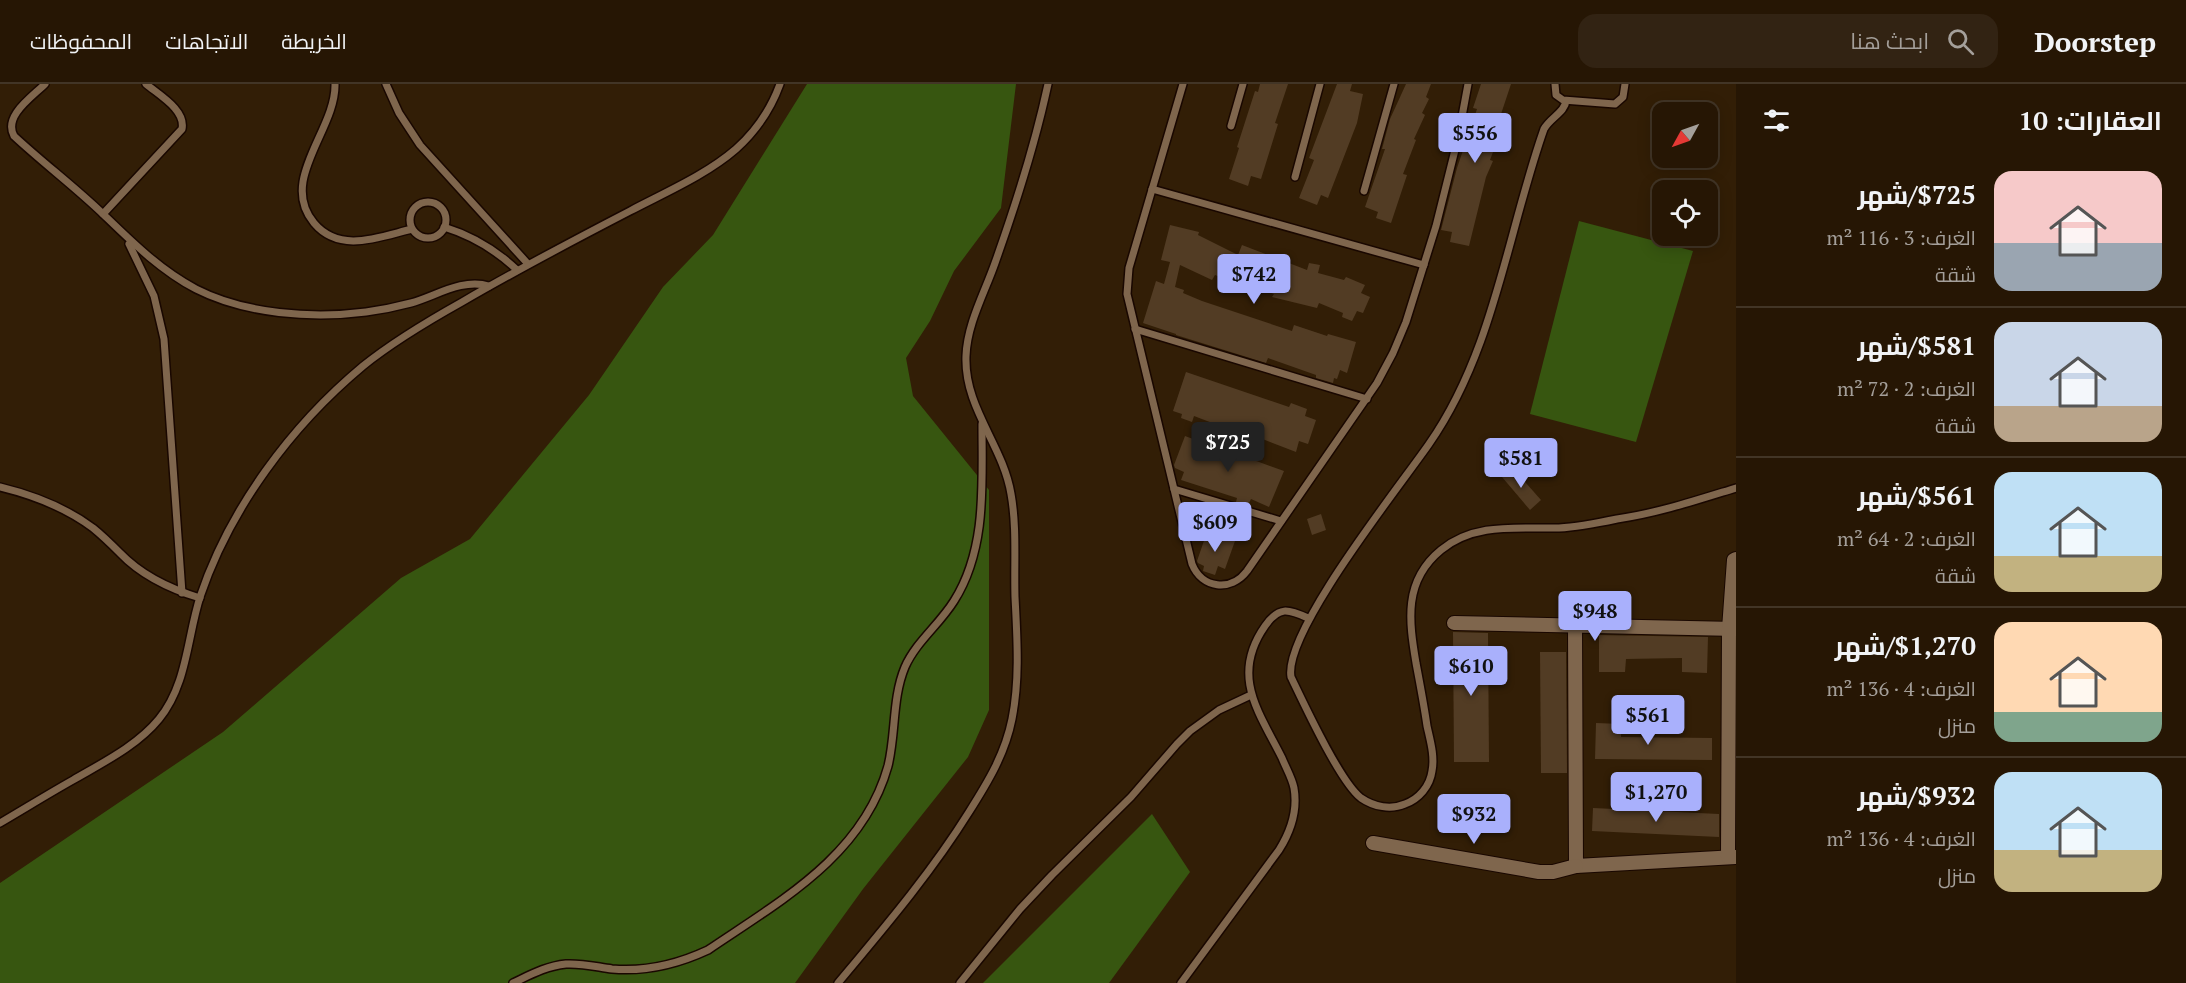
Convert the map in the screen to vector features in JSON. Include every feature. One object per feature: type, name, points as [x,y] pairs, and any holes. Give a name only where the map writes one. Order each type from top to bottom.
[{"type":"street","points":[[1373,843],[1539,872],[1553,872],[1575,866],[1732,857],[1733,629],[1734,560],[1736,559]]},
{"type":"street","points":[[1454,623],[1733,629]]},
{"type":"street","points":[[1575,626],[1575,866]]},
{"type":"lane","points":[[45,84],[14,117],[11,131],[18,140],[125,236],[162,267],[196,289],[231,302],[269,310],[316,314],[359,313],[410,303],[464,284],[489,286]]},
{"type":"lane","points":[[103,214],[182,129],[183,121],[180,113],[146,84]]},
{"type":"lane","points":[[334,84],[332,105],[302,184],[306,211],[324,232],[350,242],[412,229]]},
{"type":"lane","points":[[386,84],[399,113],[414,137],[528,264]]},
{"type":"lane","points":[[0,823],[112,757],[139,738],[158,720],[177,687],[200,598],[222,544],[254,488],[286,445],[315,411],[339,388],[409,333],[517,270],[689,180],[723,159],[747,139],[757,127],[780,84]]},
{"type":"lane","points":[[838,983],[896,915],[943,851],[989,780],[1007,739],[1016,699],[1017,679],[1013,510],[1003,465],[982,424],[967,375],[966,352],[968,338],[1020,190],[1048,84]]},
{"type":"lane","points":[[1182,84],[1127,277],[1126,294],[1192,564],[1199,576],[1210,584],[1217,585],[1231,584],[1243,576],[1386,369],[1400,338],[1424,265],[1446,187],[1468,84]]},
{"type":"lane","points":[[1231,126],[1243,84]]},
{"type":"lane","points":[[1295,177],[1320,84]]},
{"type":"lane","points":[[1364,191],[1394,84]]},
{"type":"lane","points":[[1555,84],[1556,95],[1560,99],[1618,102],[1623,97],[1625,84]]},
{"type":"lane","points":[[1566,100],[1563,109],[1544,129],[1485,332],[1461,389],[1430,443],[1308,618],[1290,663],[1293,682],[1340,771],[1354,790],[1361,798],[1378,805],[1387,807],[1404,805],[1425,789],[1432,772],[1432,754],[1413,647],[1410,614],[1417,583],[1433,558],[1450,544],[1481,531],[1503,528],[1562,528],[1602,522],[1657,511],[1736,488]]},
{"type":"lane","points":[[1152,189],[1424,265]]},
{"type":"lane","points":[[432,202],[445,215],[444,227],[431,237],[420,236],[412,229],[410,217],[415,207],[432,202]]},
{"type":"lane","points":[[444,227],[491,248],[517,270]]},
{"type":"lane","points":[[125,236],[154,296],[164,339],[182,593]]},
{"type":"lane","points":[[1135,329],[1367,399]]},
{"type":"lane","points":[[513,983],[554,966],[580,964],[612,969],[649,969],[695,956],[708,950],[800,888],[853,836],[874,803],[888,766],[904,670],[914,650],[954,601],[972,563],[980,522],[982,424]]},
{"type":"lane","points":[[0,487],[38,498],[76,516],[107,539],[119,553],[149,576],[182,593],[200,598]]},
{"type":"lane","points":[[1174,489],[1281,521]]},
{"type":"lane","points":[[1181,983],[1279,850],[1289,832],[1295,801],[1292,780],[1255,706],[1248,680],[1251,655],[1259,634],[1274,614],[1286,610],[1308,618]]},
{"type":"lane","points":[[960,983],[1020,909],[1131,797],[1190,731],[1219,710],[1251,694]]},
{"type":"green space","points":[[807,84],[1016,84],[1001,208],[954,271],[930,321],[906,358],[913,396],[989,490],[989,710],[968,757],[863,889],[795,983],[0,983],[0,883],[223,732],[401,578],[470,539],[589,395],[663,287],[713,235]]},
{"type":"green space","points":[[1579,221],[1652,240],[1652,246],[1674,246],[1693,251],[1636,442],[1530,414]]},
{"type":"green space","points":[[1152,814],[1190,872],[1109,983],[983,983]]},
{"type":"building","points":[[1260,84],[1288,84],[1275,123],[1278,124],[1261,179],[1251,176],[1248,186],[1229,179],[1255,91],[1258,92]]},
{"type":"building","points":[[1337,84],[1352,84],[1350,91],[1363,94],[1357,123],[1328,198],[1321,195],[1317,205],[1299,198],[1314,160],[1309,158]]},
{"type":"building","points":[[1406,84],[1431,84],[1426,97],[1429,99],[1422,113],[1425,115],[1414,139],[1416,140],[1403,174],[1407,175],[1391,223],[1376,218],[1378,212],[1365,207],[1385,149],[1382,149],[1390,119]]},
{"type":"building","points":[[1481,84],[1511,84],[1494,135],[1499,136],[1490,160],[1493,161],[1486,177],[1469,246],[1450,242],[1452,232],[1441,230],[1457,168],[1477,109],[1473,108]]},
{"type":"building","points":[[1170,225],[1199,232],[1198,235],[1238,255],[1242,245],[1307,270],[1309,263],[1320,265],[1318,273],[1344,280],[1346,277],[1365,285],[1361,293],[1370,297],[1363,313],[1357,311],[1352,321],[1342,317],[1343,313],[1319,303],[1317,308],[1272,297],[1274,294],[1250,285],[1248,291],[1237,287],[1239,284],[1215,275],[1212,280],[1180,265],[1175,287],[1202,301],[1292,331],[1294,325],[1327,336],[1328,334],[1356,342],[1347,373],[1340,370],[1333,383],[1268,358],[1266,363],[1143,323],[1156,281],[1164,284],[1170,262],[1161,260]]},
{"type":"building","points":[[1186,372],[1289,407],[1291,403],[1307,409],[1305,416],[1316,420],[1308,444],[1299,441],[1296,452],[1229,426],[1228,429],[1194,416],[1192,422],[1181,418],[1182,414],[1173,411]]},
{"type":"building","points":[[1185,436],[1204,443],[1202,447],[1227,456],[1229,451],[1284,471],[1269,507],[1251,499],[1248,505],[1236,502],[1237,498],[1181,480],[1184,472],[1175,468],[1174,465]]},
{"type":"building","points":[[1512,467],[1541,500],[1530,510],[1502,477]]},
{"type":"building","points":[[1321,514],[1326,530],[1312,535],[1307,519]]},
{"type":"building","points":[[1207,532],[1235,541],[1225,569],[1218,566],[1215,575],[1203,571],[1204,566],[1197,561]]},
{"type":"building","points":[[1453,632],[1488,633],[1489,762],[1454,762]]},
{"type":"building","points":[[1599,635],[1708,637],[1707,673],[1682,672],[1682,658],[1626,659],[1625,672],[1599,672]]},
{"type":"building","points":[[1540,652],[1566,652],[1567,773],[1541,773]]},
{"type":"building","points":[[1596,723],[1621,724],[1621,737],[1712,738],[1712,760],[1595,759]]},
{"type":"building","points":[[1593,808],[1719,814],[1719,837],[1592,831]]}]
